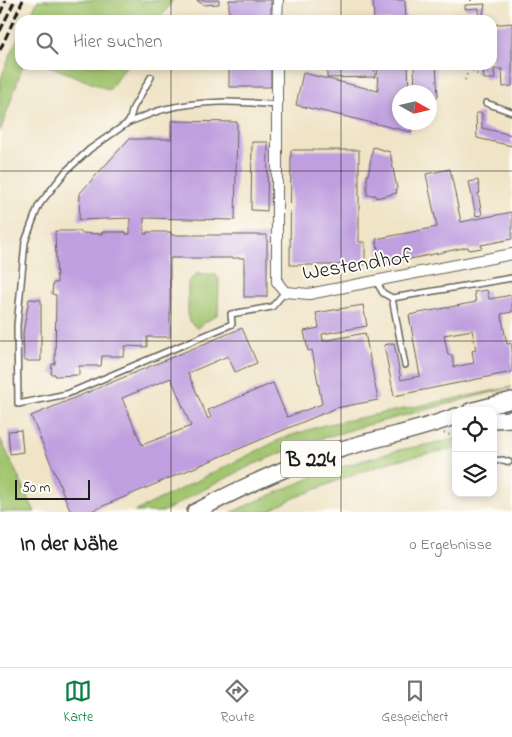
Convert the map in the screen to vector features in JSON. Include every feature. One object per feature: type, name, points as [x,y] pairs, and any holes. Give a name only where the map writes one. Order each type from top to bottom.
[{"type":"main road","points":[[485,407],[512,400]]},
{"type":"main road","name":"B 224","points":[[195,512],[242,487],[288,467],[340,449],[434,425],[452,418]]},
{"type":"main road","points":[[497,420],[512,418]]},
{"type":"main road","name":"B 224","points":[[434,425],[452,423]]},
{"type":"street","points":[[278,0],[278,15]]},
{"type":"street","name":"Westendhof","points":[[277,70],[277,282],[286,292],[308,294],[512,254]]},
{"type":"lane","points":[[129,122],[134,108],[151,77]]},
{"type":"lane","points":[[277,105],[239,101],[202,102],[163,109],[129,122],[90,149],[66,171],[39,206],[34,215],[26,242],[17,326],[18,404],[67,394],[232,324],[231,314],[272,307],[286,292]]},
{"type":"lane","points":[[486,103],[512,112]]},
{"type":"lane","points":[[376,281],[383,293],[392,298],[512,278]]},
{"type":"lane","points":[[392,298],[405,365]]},
{"type":"lane","points":[[497,461],[510,462]]},
{"type":"path","points":[[471,0],[471,5]]},
{"type":"path","points":[[465,80],[469,70],[484,79]]},
{"type":"green space","points":[[38,0],[173,0],[162,15],[30,15]]},
{"type":"green space","points":[[15,44],[15,70],[21,70],[0,132],[0,81]]},
{"type":"green space","points":[[59,70],[123,70],[109,90]]},
{"type":"green space","points":[[196,274],[215,274],[219,279],[218,314],[197,328],[190,322],[188,317],[188,282]]},
{"type":"green space","points":[[512,387],[303,444],[252,465],[163,512],[134,512],[283,438],[324,425]]},
{"type":"green space","points":[[0,438],[35,512],[0,512]]},
{"type":"green space","points":[[452,440],[452,449],[393,461],[294,498],[267,512],[232,512],[324,472],[399,450]]},
{"type":"building","points":[[196,0],[219,0],[219,4],[204,5]]},
{"type":"building","points":[[229,0],[271,0],[271,15],[229,15]]},
{"type":"building","points":[[373,0],[405,0],[406,15],[374,15]]},
{"type":"building","points":[[485,4],[483,15],[478,15],[479,8],[465,9],[465,5]]},
{"type":"building","points":[[512,23],[512,86],[503,87],[502,69],[497,69],[497,24]]},
{"type":"building","points":[[229,70],[271,70],[271,87],[229,87]]},
{"type":"building","points":[[327,70],[374,70],[375,77],[327,78]]},
{"type":"building","points":[[377,70],[408,70],[409,85],[392,85],[392,128],[296,105],[303,73],[378,91]]},
{"type":"building","points":[[414,70],[436,70],[438,97],[437,85],[415,85]]},
{"type":"building","points":[[483,70],[494,70],[495,79],[484,79]]},
{"type":"building","points":[[476,113],[482,113],[482,128],[512,135],[512,146],[477,138]]},
{"type":"building","points":[[171,121],[237,122],[235,220],[144,218],[144,234],[147,234],[147,232],[171,232],[171,235],[267,235],[267,297],[244,297],[244,258],[170,258],[170,337],[147,337],[147,347],[125,346],[124,356],[102,356],[101,366],[79,366],[79,375],[55,376],[55,374],[51,374],[52,364],[55,364],[56,295],[52,294],[53,283],[57,283],[55,231],[81,231],[81,233],[102,234],[102,232],[126,232],[126,234],[130,234],[130,218],[79,220],[80,193],[129,139],[171,139]]},
{"type":"building","points":[[252,142],[268,142],[267,211],[251,210]]},
{"type":"building","points":[[373,147],[390,152],[397,193],[376,198],[376,195],[367,195],[367,175]]},
{"type":"building","points":[[291,150],[359,150],[359,242],[365,242],[365,265],[290,265]]},
{"type":"building","points":[[450,169],[461,222],[512,212],[512,239],[481,245],[482,248],[469,250],[468,247],[381,265],[376,239],[437,227],[426,174]]},
{"type":"building","points":[[478,180],[482,215],[476,216],[469,182]]},
{"type":"building","points":[[487,290],[489,299],[512,295],[512,312],[501,314],[507,344],[511,343],[512,372],[394,396],[384,345],[394,343],[401,380],[420,376],[409,315],[476,302],[474,292]],"holes":[[[472,330],[476,350],[472,351],[474,363],[454,367],[452,355],[448,355],[444,335]]]},
{"type":"building","points":[[29,299],[41,300],[41,361],[24,361],[23,333]]},
{"type":"building","points":[[363,305],[367,326],[322,334],[323,341],[365,333],[378,400],[336,408],[89,512],[71,512],[31,416],[242,328],[257,363],[235,372],[228,356],[188,373],[208,419],[211,417],[208,410],[273,383],[287,417],[322,404],[312,350],[308,351],[304,331],[319,328],[316,313]],"holes":[[[171,378],[191,426],[142,445],[122,398]]]},
{"type":"building","points":[[21,430],[23,452],[10,454],[8,431]]},
{"type":"railway","points":[[0,14],[6,0]]},
{"type":"railway","points":[[0,31],[15,0]]},
{"type":"railway","points":[[16,15],[23,0]]},
{"type":"railway","points":[[0,50],[15,17]]}]
